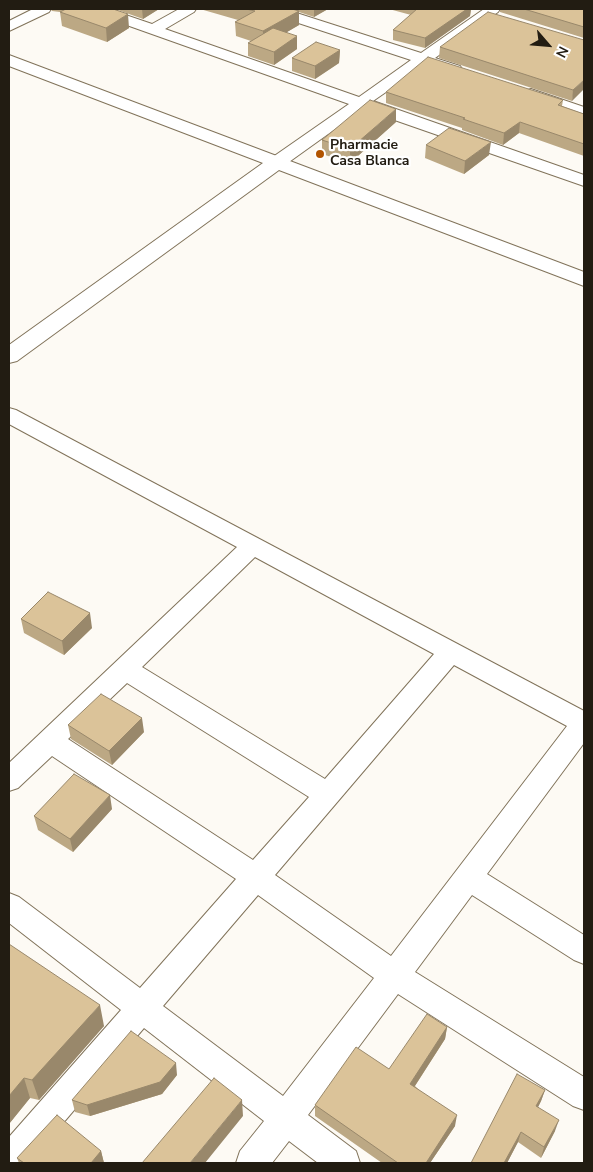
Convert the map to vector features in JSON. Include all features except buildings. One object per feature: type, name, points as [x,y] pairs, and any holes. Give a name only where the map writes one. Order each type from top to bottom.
[{"type":"street","points":[[9,27],[44,9]]},
{"type":"street","points":[[95,9],[584,180]]},
{"type":"street","points":[[154,29],[189,9]]},
{"type":"street","points":[[270,9],[467,74]]},
{"type":"street","points":[[468,9],[494,14]]},
{"type":"street","points":[[9,356],[422,59],[494,14]]},
{"type":"street","points":[[322,41],[338,31]]},
{"type":"street","points":[[9,60],[584,279]]},
{"type":"street","points":[[277,72],[292,62]]},
{"type":"street","points":[[512,88],[584,112]]},
{"type":"street","points":[[9,416],[584,724],[252,1163]]},
{"type":"street","points":[[9,780],[253,546]]},
{"type":"street","points":[[9,1161],[451,652]]},
{"type":"street","points":[[125,669],[327,794]]},
{"type":"street","points":[[50,741],[255,877],[394,975],[584,1095]]},
{"type":"street","points":[[468,877],[584,951]]},
{"type":"street","points":[[9,906],[344,1163]]},
{"type":"place","name":"Pharmacie Casa Blanca","points":[[320,154]]}]
